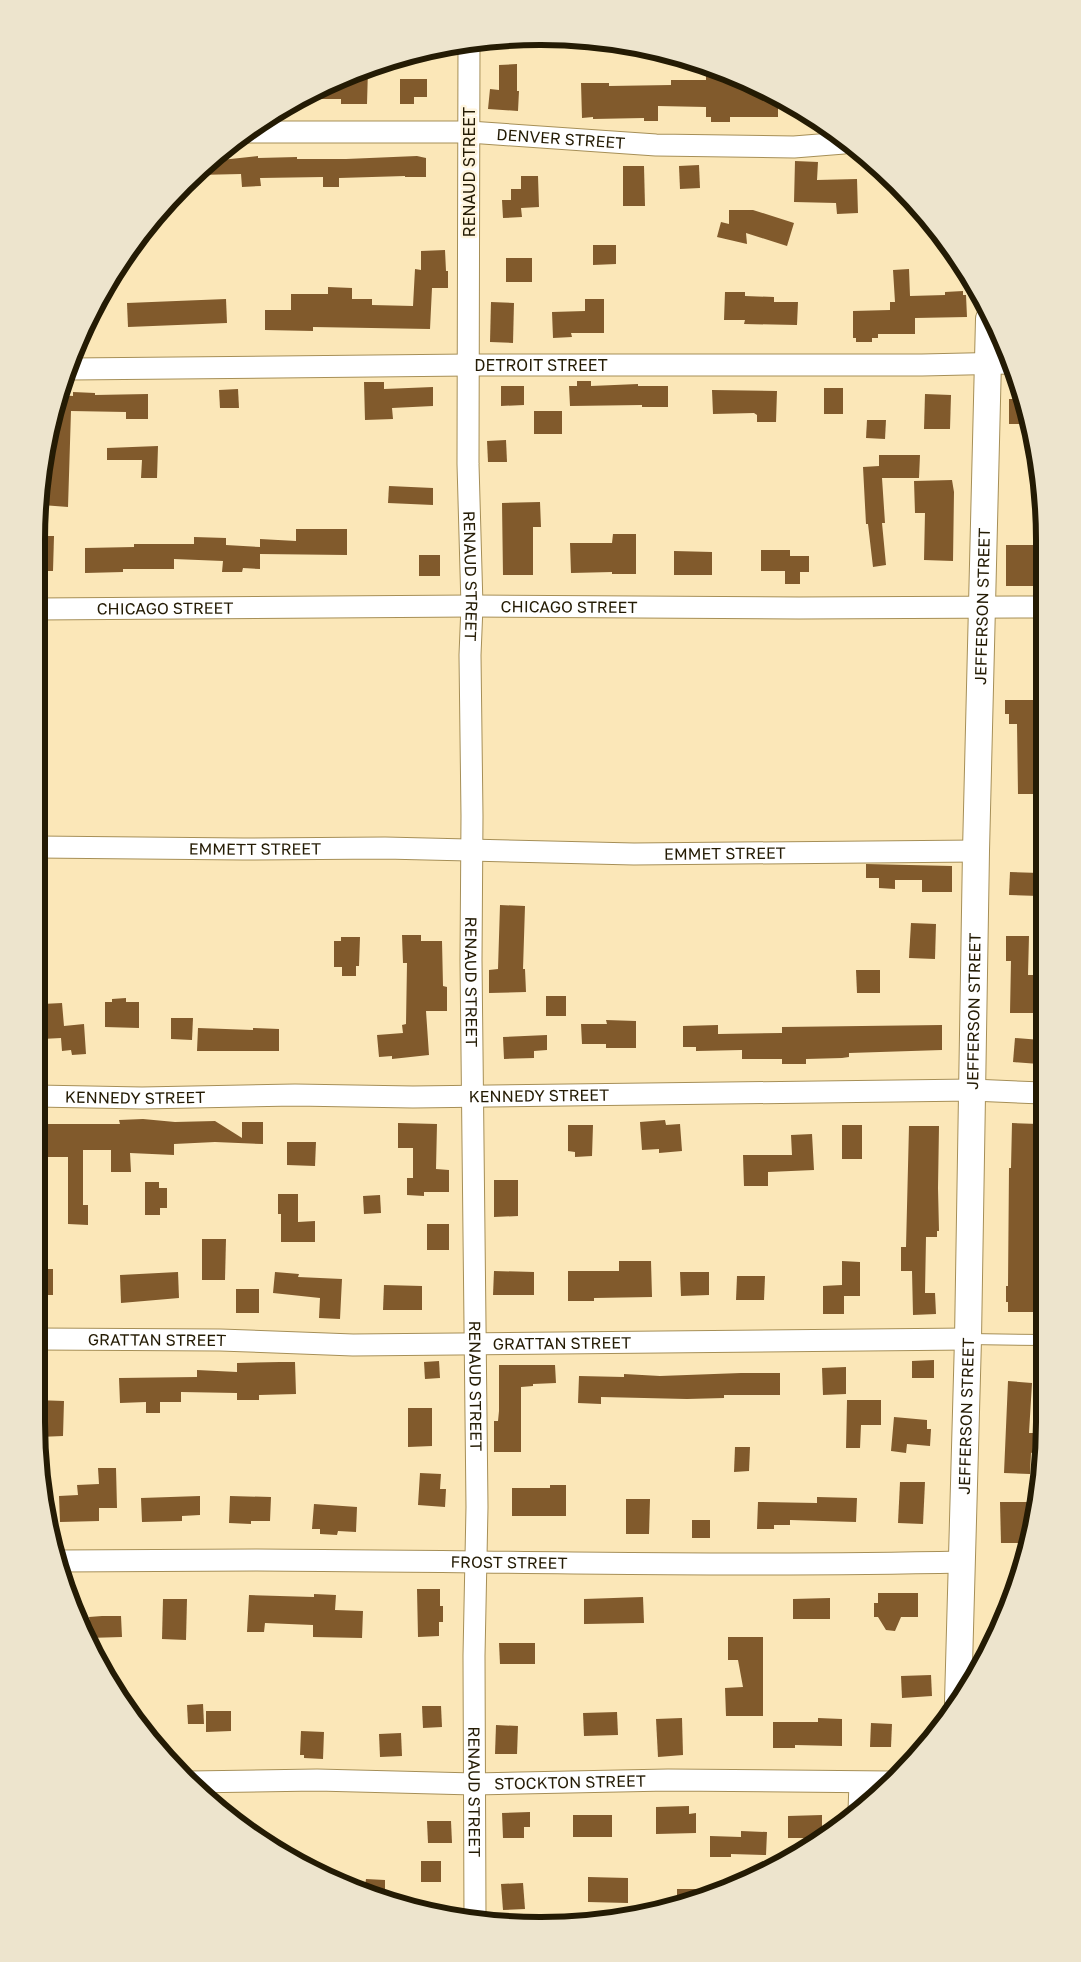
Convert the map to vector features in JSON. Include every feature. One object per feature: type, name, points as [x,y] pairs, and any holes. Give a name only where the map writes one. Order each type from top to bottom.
[{"type":"street","name":"RENAUD STREET","points":[[469,50],[468,464],[472,606],[470,655],[476,1563],[475,1913]]},
{"type":"street","name":"DENVER STREET","points":[[261,132],[469,132],[656,145],[794,147],[837,144]]},
{"type":"street","name":"JEFFERSON STREET","points":[[958,1687],[968,1339],[982,606],[999,363],[994,343]]},
{"type":"street","name":"DETROIT STREET","points":[[76,368],[469,365],[922,365],[999,363]]},
{"type":"street","name":"CHICAGO STREET","points":[[45,609],[472,606],[1036,607]]},
{"type":"street","name":"EMMETT STREET","points":[[45,847],[385,848],[472,851]]},
{"type":"street","name":"EMMET STREET","points":[[472,851],[634,854],[976,851]]},
{"type":"street","name":"KENNEDY STREET","points":[[45,1096],[142,1098],[295,1095],[413,1097],[972,1090],[1036,1093]]},
{"type":"street","name":"GRATTAN STREET","points":[[45,1339],[220,1340],[353,1344],[968,1339]]},
{"type":"street","name":"FROST STREET","points":[[65,1561],[258,1560],[476,1563],[860,1564],[962,1562]]},
{"type":"street","name":"STOCKTON STREET","points":[[201,1782],[317,1780],[474,1784],[668,1780],[880,1782]]},
{"type":"street","points":[[859,1800],[860,1783]]},
{"type":"lane","points":[[968,1339],[1036,1340]]},
{"type":"building","points":[[517,64],[518,111],[488,109],[490,89],[499,90],[499,65]]},
{"type":"building","points":[[368,76],[367,104],[341,104],[341,99],[315,99]]},
{"type":"building","points":[[706,76],[712,76],[760,96],[778,106],[778,117],[730,117],[730,122],[711,122],[711,117],[706,117],[706,107],[658,106],[658,121],[644,121],[644,118],[582,118],[581,83],[609,83],[609,86],[671,85],[671,80],[706,80]]},
{"type":"building","points":[[400,79],[427,79],[427,97],[414,97],[414,104],[400,104]]},
{"type":"building","points":[[258,156],[258,158],[346,159],[417,156],[426,158],[426,177],[339,178],[339,187],[323,187],[323,177],[260,178],[261,186],[242,187],[241,174],[207,175],[224,160]]},
{"type":"building","points":[[795,161],[818,162],[817,180],[857,179],[858,213],[837,214],[836,203],[794,202]]},
{"type":"building","points":[[699,165],[700,188],[680,189],[679,166]]},
{"type":"building","points":[[623,166],[644,166],[645,206],[623,206]]},
{"type":"building","points":[[521,176],[538,176],[539,207],[521,208],[522,217],[503,218],[502,200],[511,200],[511,189],[521,189]]},
{"type":"building","points":[[729,210],[753,210],[794,223],[787,246],[746,233],[747,244],[717,237],[721,222],[729,224]]},
{"type":"building","points":[[593,245],[616,245],[616,264],[593,265]]},
{"type":"building","points":[[445,250],[448,288],[432,288],[430,329],[313,327],[313,331],[265,330],[265,310],[291,310],[291,294],[328,294],[328,287],[352,288],[352,299],[372,299],[372,305],[413,306],[415,269],[421,270],[421,251]]},
{"type":"building","points":[[506,258],[532,258],[532,282],[506,282]]},
{"type":"building","points":[[909,269],[910,296],[945,295],[945,292],[963,291],[963,295],[966,295],[967,317],[915,318],[915,334],[878,334],[878,338],[872,338],[872,342],[856,342],[856,338],[853,338],[853,311],[890,310],[890,302],[895,302],[893,270]]},
{"type":"building","points":[[725,292],[745,292],[745,296],[774,297],[774,302],[798,302],[797,325],[744,324],[745,320],[724,320]]},
{"type":"building","points":[[226,299],[227,323],[128,327],[127,303]]},
{"type":"building","points":[[585,299],[604,299],[604,333],[571,333],[572,337],[553,338],[552,312],[585,311]]},
{"type":"building","points":[[491,302],[514,303],[513,343],[490,342]]},
{"type":"building","points":[[577,381],[591,381],[591,386],[638,384],[638,386],[668,386],[668,407],[642,407],[642,405],[570,406],[569,386],[577,386]]},
{"type":"building","points":[[364,382],[384,382],[384,389],[433,387],[433,406],[392,408],[393,419],[365,420]]},
{"type":"building","points":[[501,386],[524,386],[524,405],[501,406]]},
{"type":"building","points":[[824,388],[843,388],[843,414],[824,414]]},
{"type":"building","points":[[238,389],[239,408],[220,408],[219,390]]},
{"type":"building","points":[[712,390],[777,391],[776,422],[757,422],[757,415],[754,413],[713,414]]},
{"type":"building","points":[[73,392],[95,393],[95,395],[148,394],[148,419],[126,419],[126,412],[71,411],[68,507],[46,505],[49,476],[62,412],[67,396],[73,396]]},
{"type":"building","points":[[925,394],[951,395],[950,429],[924,429]]},
{"type":"building","points":[[1009,399],[1015,399],[1022,424],[1009,424]]},
{"type":"building","points":[[534,411],[562,411],[562,434],[534,434]]},
{"type":"building","points":[[867,420],[886,420],[885,439],[866,438]]},
{"type":"building","points":[[506,440],[507,462],[488,462],[487,441]]},
{"type":"building","points":[[158,446],[157,478],[141,478],[142,460],[107,460],[107,448]]},
{"type":"building","points":[[879,455],[920,455],[919,478],[882,478],[885,523],[882,523],[886,565],[873,567],[868,524],[866,524],[863,467],[879,466]]},
{"type":"building","points":[[952,480],[954,492],[953,561],[924,560],[925,513],[915,513],[914,481]]},
{"type":"building","points":[[389,486],[433,488],[433,505],[388,503]]},
{"type":"building","points":[[540,502],[541,527],[533,527],[533,575],[503,575],[502,503]]},
{"type":"building","points":[[296,529],[347,529],[347,555],[260,554],[260,569],[243,568],[242,572],[222,572],[223,561],[174,559],[174,569],[123,569],[123,572],[85,573],[85,548],[134,547],[134,544],[194,544],[194,537],[226,538],[226,545],[260,547],[260,539],[296,541]]},
{"type":"building","points":[[613,534],[636,534],[636,574],[612,574],[612,572],[571,573],[570,543],[612,543]]},
{"type":"building","points":[[45,536],[54,536],[53,571],[45,571]]},
{"type":"building","points":[[1006,545],[1036,545],[1036,586],[1006,586]]},
{"type":"building","points":[[761,550],[790,550],[790,556],[809,556],[809,572],[800,572],[800,584],[785,584],[785,571],[761,571]]},
{"type":"building","points":[[674,551],[712,552],[712,575],[674,575]]},
{"type":"building","points":[[419,555],[440,555],[440,576],[419,576]]},
{"type":"building","points":[[1005,700],[1036,700],[1036,794],[1018,794],[1017,724],[1009,724],[1009,714],[1005,714]]},
{"type":"building","points":[[866,864],[952,866],[952,892],[922,892],[922,880],[895,880],[895,889],[879,888],[879,878],[866,878]]},
{"type":"building","points":[[1010,872],[1036,873],[1036,896],[1009,895]]},
{"type":"building","points":[[500,905],[525,906],[523,969],[525,969],[526,992],[489,993],[489,970],[498,969]]},
{"type":"building","points":[[911,923],[936,924],[935,959],[909,958]]},
{"type":"building","points":[[402,935],[421,935],[421,941],[442,941],[443,986],[447,987],[447,1011],[426,1011],[429,1055],[392,1059],[392,1056],[379,1057],[377,1035],[403,1033],[402,1025],[406,1024],[407,963],[403,963]]},
{"type":"building","points":[[1006,936],[1029,936],[1028,975],[1035,975],[1035,1013],[1010,1013],[1011,961],[1006,961]]},
{"type":"building","points":[[341,937],[360,937],[359,966],[356,966],[356,976],[342,976],[342,967],[334,967],[334,941],[341,941]]},
{"type":"building","points":[[856,970],[880,970],[880,993],[857,993]]},
{"type":"building","points":[[546,996],[566,996],[566,1016],[546,1016]]},
{"type":"building","points":[[126,998],[126,1002],[139,1002],[139,1028],[105,1027],[105,1002],[112,1002],[112,999]]},
{"type":"building","points":[[62,1003],[64,1026],[84,1024],[86,1054],[72,1055],[71,1050],[62,1051],[61,1038],[45,1039],[45,1004]]},
{"type":"building","points":[[171,1018],[193,1018],[192,1040],[171,1039]]},
{"type":"building","points":[[606,1020],[636,1021],[636,1048],[606,1048],[606,1044],[582,1044],[581,1024],[607,1024]]},
{"type":"building","points":[[718,1025],[718,1034],[782,1033],[782,1027],[942,1025],[942,1050],[849,1053],[849,1057],[806,1059],[806,1064],[782,1064],[782,1059],[742,1059],[742,1050],[696,1051],[696,1047],[683,1047],[683,1026]]},
{"type":"building","points":[[198,1028],[279,1029],[279,1051],[197,1051]]},
{"type":"building","points":[[547,1035],[547,1050],[534,1051],[534,1058],[504,1059],[503,1037]]},
{"type":"building","points":[[1015,1038],[1036,1040],[1036,1064],[1013,1062]]},
{"type":"building","points":[[119,1120],[215,1121],[242,1138],[242,1122],[263,1122],[263,1144],[215,1142],[174,1144],[174,1155],[130,1153],[131,1172],[111,1172],[111,1150],[83,1150],[83,1205],[88,1205],[88,1225],[68,1224],[68,1157],[45,1157],[45,1124],[120,1124]]},
{"type":"building","points":[[665,1120],[666,1125],[680,1124],[682,1151],[659,1153],[659,1149],[642,1150],[640,1122]]},
{"type":"building","points":[[398,1123],[437,1124],[436,1169],[449,1170],[449,1192],[424,1192],[424,1196],[407,1195],[407,1178],[413,1178],[413,1148],[398,1148]]},
{"type":"building","points":[[1012,1123],[1036,1124],[1034,1312],[1008,1312],[1008,1302],[1006,1302],[1006,1286],[1008,1286],[1009,1168],[1011,1168]]},
{"type":"building","points":[[568,1125],[593,1125],[592,1156],[575,1157],[575,1152],[568,1151]]},
{"type":"building","points":[[842,1125],[862,1125],[862,1159],[842,1159]]},
{"type":"building","points":[[909,1126],[939,1126],[939,1231],[937,1231],[937,1237],[926,1237],[925,1293],[935,1293],[936,1314],[913,1315],[912,1271],[901,1271],[901,1247],[906,1247]]},
{"type":"building","points":[[812,1134],[814,1170],[768,1172],[768,1186],[744,1186],[743,1155],[792,1155],[791,1135]]},
{"type":"building","points":[[287,1142],[316,1142],[315,1166],[287,1165]]},
{"type":"building","points":[[494,1180],[518,1180],[518,1216],[494,1217]]},
{"type":"building","points":[[145,1182],[159,1182],[159,1188],[167,1188],[167,1208],[160,1208],[160,1215],[145,1215]]},
{"type":"building","points":[[278,1194],[298,1194],[298,1222],[315,1221],[315,1242],[281,1242],[281,1214],[278,1214]]},
{"type":"building","points":[[380,1195],[381,1213],[364,1214],[363,1196]]},
{"type":"building","points":[[427,1224],[449,1224],[449,1250],[427,1250]]},
{"type":"building","points":[[202,1239],[226,1239],[225,1280],[202,1280]]},
{"type":"building","points":[[619,1261],[651,1261],[652,1297],[594,1298],[594,1301],[568,1301],[568,1271],[619,1271]]},
{"type":"building","points":[[842,1261],[860,1262],[860,1296],[844,1296],[844,1314],[823,1314],[823,1286],[842,1285]]},
{"type":"building","points":[[45,1269],[53,1269],[53,1295],[45,1295]]},
{"type":"building","points":[[494,1271],[534,1272],[534,1295],[493,1295]]},
{"type":"building","points":[[178,1272],[179,1298],[121,1303],[120,1275]]},
{"type":"building","points":[[275,1272],[299,1274],[298,1277],[342,1279],[340,1319],[319,1318],[320,1298],[273,1293]]},
{"type":"building","points":[[680,1272],[709,1272],[709,1295],[681,1296]]},
{"type":"building","points":[[737,1276],[765,1276],[764,1300],[736,1300]]},
{"type":"building","points":[[384,1285],[422,1286],[422,1310],[383,1310]]},
{"type":"building","points":[[236,1289],[259,1289],[259,1313],[236,1313]]},
{"type":"building","points":[[934,1360],[934,1378],[912,1378],[912,1361]]},
{"type":"building","points":[[439,1361],[440,1378],[425,1379],[424,1362]]},
{"type":"building","points":[[295,1362],[296,1394],[259,1395],[259,1400],[237,1400],[237,1393],[181,1392],[181,1402],[160,1402],[160,1413],[146,1413],[146,1402],[120,1403],[119,1378],[197,1377],[197,1370],[237,1372],[237,1363]]},
{"type":"building","points":[[499,1365],[555,1365],[556,1383],[533,1384],[533,1386],[521,1387],[521,1452],[494,1452],[494,1421],[498,1421],[499,1411]]},
{"type":"building","points":[[846,1367],[846,1394],[823,1395],[822,1368]]},
{"type":"building","points":[[780,1373],[780,1395],[724,1395],[724,1398],[687,1399],[601,1397],[601,1404],[578,1403],[579,1376],[624,1377],[624,1374],[660,1376]]},
{"type":"building","points":[[1008,1381],[1032,1383],[1029,1433],[1035,1433],[1034,1452],[1031,1453],[1030,1474],[1004,1473]]},
{"type":"building","points":[[45,1400],[64,1401],[63,1436],[45,1437]]},
{"type":"building","points":[[847,1400],[881,1400],[881,1425],[861,1425],[860,1448],[846,1448]]},
{"type":"building","points":[[408,1408],[432,1408],[432,1446],[408,1447]]},
{"type":"building","points":[[894,1417],[927,1420],[927,1429],[931,1429],[930,1446],[907,1444],[906,1453],[891,1451]]},
{"type":"building","points":[[735,1447],[750,1447],[749,1471],[734,1472]]},
{"type":"building","points":[[98,1468],[116,1468],[117,1508],[99,1508],[99,1521],[60,1522],[59,1496],[78,1495],[77,1485],[99,1484]]},
{"type":"building","points":[[420,1473],[441,1474],[440,1489],[446,1489],[445,1507],[418,1505]]},
{"type":"building","points":[[900,1482],[925,1482],[923,1524],[898,1523]]},
{"type":"building","points":[[550,1485],[566,1485],[566,1516],[512,1516],[512,1488],[550,1488]]},
{"type":"building","points":[[200,1496],[200,1515],[182,1516],[182,1521],[142,1522],[141,1498]]},
{"type":"building","points":[[230,1496],[271,1497],[270,1521],[251,1521],[251,1524],[229,1523]]},
{"type":"building","points":[[817,1497],[857,1498],[856,1522],[790,1520],[790,1525],[774,1525],[774,1529],[757,1529],[758,1502],[817,1503]]},
{"type":"building","points":[[626,1499],[650,1499],[649,1534],[626,1534]]},
{"type":"building","points":[[1000,1502],[1028,1502],[1021,1543],[1001,1543]]},
{"type":"building","points":[[314,1504],[357,1507],[356,1532],[338,1531],[337,1535],[320,1534],[320,1529],[312,1529]]},
{"type":"building","points":[[692,1520],[710,1520],[710,1538],[692,1538]]},
{"type":"building","points":[[417,1589],[440,1589],[440,1606],[443,1606],[443,1622],[439,1622],[439,1636],[418,1637]]},
{"type":"building","points":[[878,1593],[918,1593],[918,1617],[901,1617],[895,1631],[886,1630],[878,1617],[874,1617],[874,1603],[878,1603]]},
{"type":"building","points":[[314,1594],[336,1595],[335,1610],[363,1611],[362,1638],[313,1637],[313,1625],[265,1623],[264,1632],[247,1632],[249,1595],[314,1597]]},
{"type":"building","points":[[643,1597],[644,1623],[584,1624],[584,1599]]},
{"type":"building","points":[[830,1598],[830,1619],[793,1619],[793,1599]]},
{"type":"building","points":[[163,1599],[187,1599],[186,1640],[162,1639]]},
{"type":"building","points":[[121,1616],[122,1637],[95,1638],[88,1623],[90,1623],[89,1617]]},
{"type":"building","points":[[728,1637],[763,1637],[763,1716],[726,1716],[725,1688],[743,1687],[738,1660],[728,1660]]},
{"type":"building","points":[[499,1643],[535,1643],[535,1664],[500,1664]]},
{"type":"building","points":[[931,1675],[932,1696],[902,1698],[901,1676]]},
{"type":"building","points":[[203,1704],[204,1724],[188,1724],[187,1705]]},
{"type":"building","points":[[422,1706],[441,1706],[442,1727],[423,1728]]},
{"type":"building","points":[[206,1711],[231,1711],[231,1731],[206,1732]]},
{"type":"building","points":[[617,1712],[618,1735],[584,1736],[583,1713]]},
{"type":"building","points":[[682,1718],[683,1755],[658,1757],[656,1719]]},
{"type":"building","points":[[818,1718],[842,1719],[842,1746],[795,1745],[795,1748],[773,1748],[773,1722],[818,1722]]},
{"type":"building","points":[[871,1723],[892,1724],[891,1747],[870,1747]]},
{"type":"building","points":[[496,1725],[518,1726],[517,1754],[495,1754]]},
{"type":"building","points":[[301,1731],[324,1732],[323,1759],[304,1758],[304,1755],[300,1755]]},
{"type":"building","points":[[401,1733],[402,1756],[380,1757],[379,1734]]},
{"type":"building","points":[[689,1806],[689,1814],[696,1813],[696,1833],[656,1834],[656,1807]]},
{"type":"building","points":[[530,1812],[530,1827],[524,1827],[524,1838],[503,1838],[502,1813]]},
{"type":"building","points":[[573,1815],[612,1815],[612,1837],[573,1837]]},
{"type":"building","points":[[822,1815],[822,1829],[808,1838],[788,1838],[788,1816]]},
{"type":"building","points":[[427,1821],[451,1821],[452,1843],[428,1843]]},
{"type":"building","points":[[741,1831],[767,1832],[766,1855],[731,1854],[731,1857],[710,1857],[710,1836],[741,1837]]},
{"type":"building","points":[[421,1861],[441,1861],[441,1882],[421,1882]]},
{"type":"building","points":[[588,1877],[628,1878],[628,1903],[588,1902]]},
{"type":"building","points":[[366,1879],[385,1880],[385,1892],[381,1891],[365,1885]]},
{"type":"building","points":[[523,1883],[525,1909],[503,1910],[501,1884]]},
{"type":"building","points":[[677,1889],[705,1889],[700,1891],[677,1898]]}]
